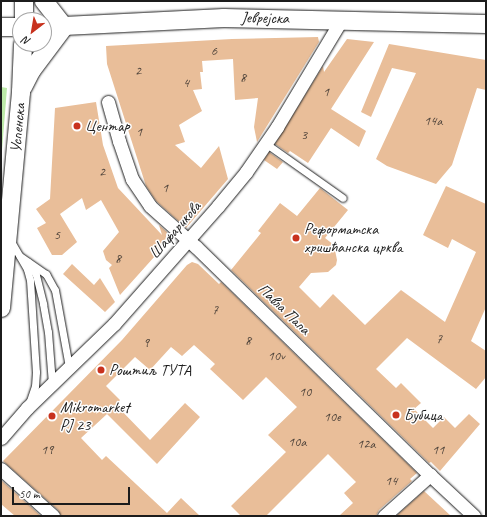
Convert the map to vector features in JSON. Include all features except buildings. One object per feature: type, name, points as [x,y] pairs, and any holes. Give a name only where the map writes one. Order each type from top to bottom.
[{"type":"main road","points":[[24,1],[24,12]]},
{"type":"main road","points":[[21,92],[31,71],[64,27],[44,1]]},
{"type":"main road","name":"Јеврејска","points":[[52,27],[136,21],[224,18],[486,24]]},
{"type":"main road","points":[[1,27],[12,27]]},
{"type":"main road","name":"Успенска","points":[[1,308],[21,92],[23,52]]},
{"type":"street","name":"Шафарикова","points":[[1,438],[27,408],[114,324],[189,241],[246,172],[342,20]]},
{"type":"street","name":"Павла Папа","points":[[108,102],[118,142],[132,179],[150,206],[189,241],[474,516]]},
{"type":"street","points":[[1,469],[53,516]]},
{"type":"street","points":[[384,516],[430,475]]},
{"type":"lane","points":[[265,143],[343,198]]},
{"type":"lane","points":[[8,232],[13,247],[27,269],[30,280],[36,356],[35,386],[27,408]]},
{"type":"lane","points":[[18,255],[46,274],[55,290],[69,367]]},
{"type":"lane","points":[[28,261],[36,275],[43,304],[48,332],[52,384]]},
{"type":"green space","points":[[1,87],[7,88],[1,163]]},
{"type":"place","name":"Центар","points":[[77,126]]},
{"type":"place","name":"Реформатска хришћанска црква","points":[[296,238]]},
{"type":"place","name":"Роштиљ ТУТА","points":[[101,370]]},
{"type":"place","name":"Бубица","points":[[396,415]]},
{"type":"place","name":"Mikromarket PJ 23","points":[[52,416]]}]
